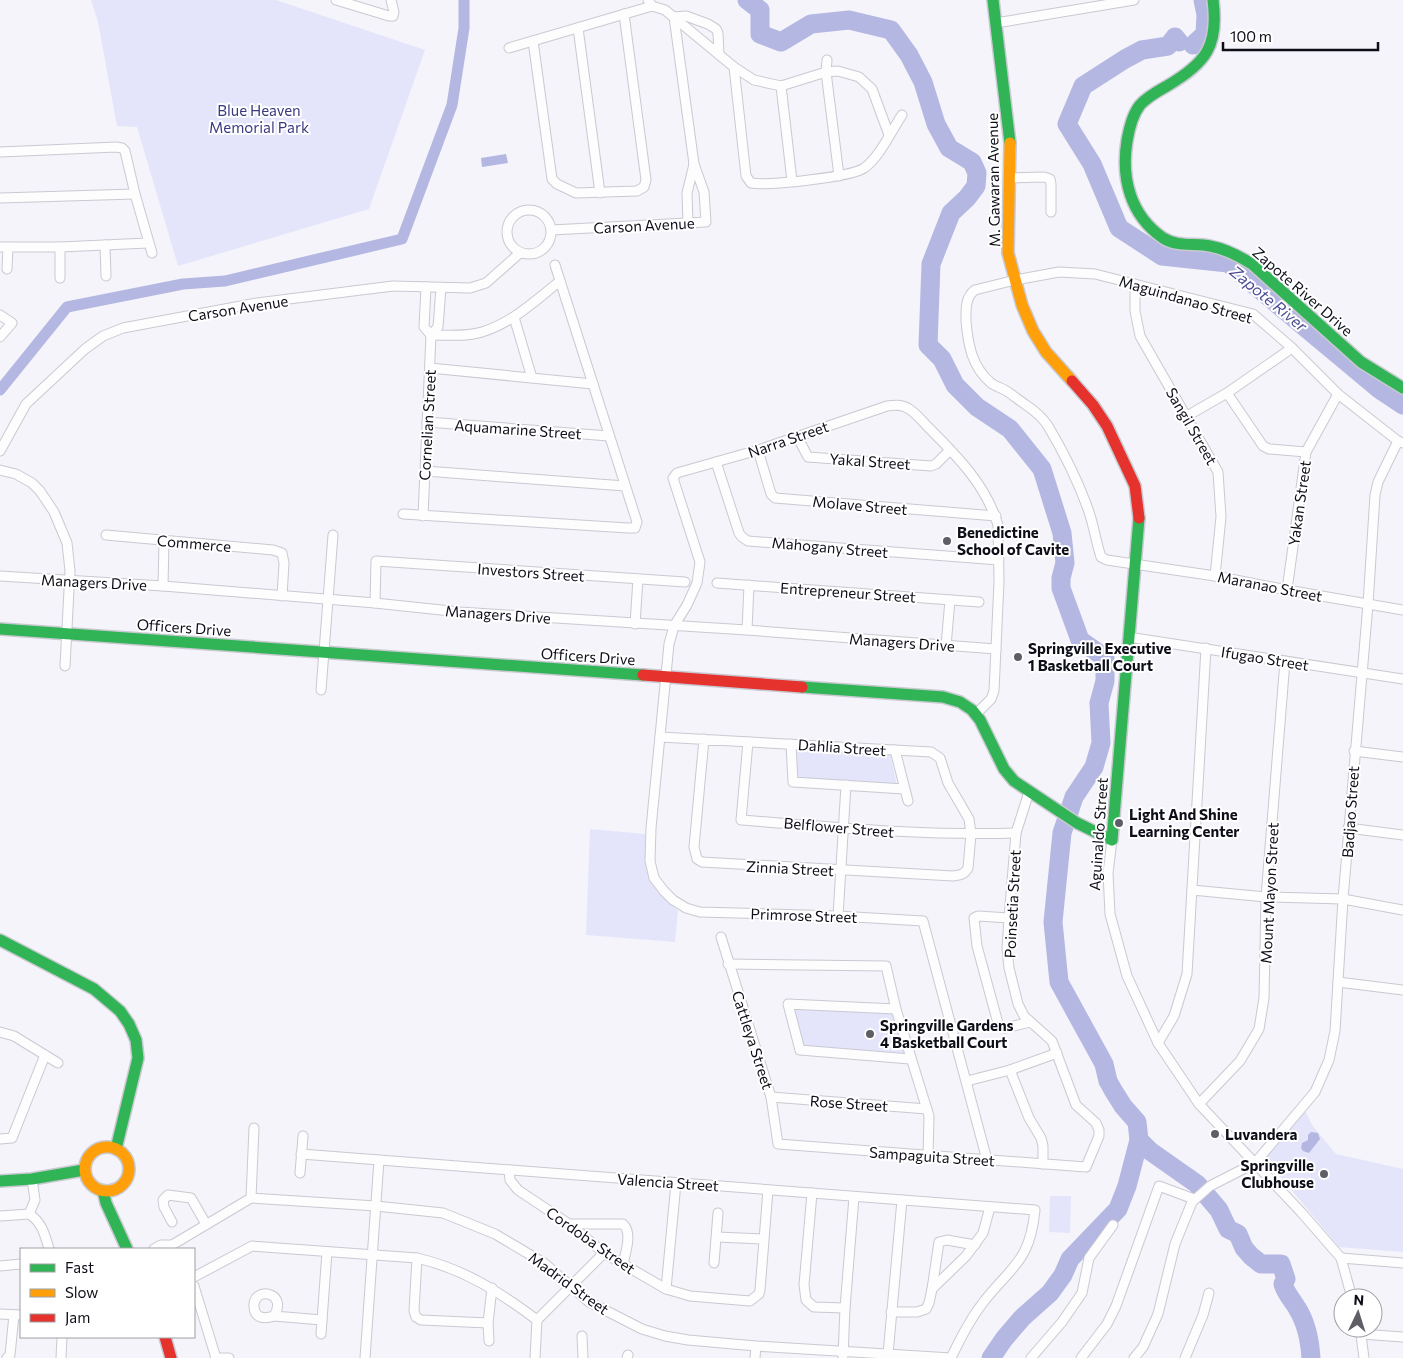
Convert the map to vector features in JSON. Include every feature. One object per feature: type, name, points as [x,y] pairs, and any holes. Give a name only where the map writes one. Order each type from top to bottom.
[{"type":"street","points":[[336,0],[393,16],[391,0]]},
{"type":"street","name":"M. Gawaran Avenue","points":[[993,0],[1010,134],[1008,252],[1015,280],[1022,305],[1033,331],[1046,352],[1098,412],[1119,450],[1135,486],[1140,520],[1136,564]]},
{"type":"street","points":[[1069,0],[1070,10]]},
{"type":"street","points":[[996,22],[1134,0]]},
{"type":"street","name":"Zapote River Drive","points":[[1213,0],[1214,25],[1203,60],[1194,68],[1148,97],[1137,108],[1131,123],[1125,153],[1124,171],[1129,196],[1140,217],[1163,238],[1176,244],[1209,246],[1234,253],[1252,264],[1361,362],[1403,388]]},
{"type":"street","points":[[509,48],[624,14],[650,3],[665,10],[734,67],[754,80],[781,86],[826,72],[848,73],[859,78],[868,84],[875,96],[889,135]]},
{"type":"street","points":[[532,41],[552,179],[572,193],[637,190],[644,187],[645,184],[624,14]]},
{"type":"street","points":[[674,17],[686,16],[716,28],[719,55]]},
{"type":"street","points":[[674,17],[694,164],[687,193],[688,223]]},
{"type":"street","points":[[578,28],[600,192]]},
{"type":"street","points":[[827,60],[826,72],[839,176]]},
{"type":"street","points":[[734,67],[747,179],[754,183],[792,181],[855,173],[872,161],[902,115]]},
{"type":"street","points":[[781,86],[792,181]]},
{"type":"street","points":[[0,152],[116,146],[122,148],[125,151],[152,253]]},
{"type":"street","name":"Carson Avenue","points":[[551,230],[706,222],[704,192],[694,164]]},
{"type":"street","points":[[1010,178],[1044,177],[1050,179],[1051,212]]},
{"type":"street","points":[[0,198],[135,194]]},
{"type":"street","points":[[526,210],[538,211],[547,219],[551,230],[550,239],[546,247],[538,252],[529,254],[520,252],[510,245],[506,234],[508,223],[515,214],[526,210]]},
{"type":"street","points":[[7,269],[4,247],[60,247],[148,243]]},
{"type":"street","points":[[105,245],[106,276]]},
{"type":"street","points":[[60,247],[60,278]]},
{"type":"street","name":"Carson Avenue","points":[[0,451],[26,404],[85,349],[103,336],[123,328],[258,303],[392,286],[470,288],[486,283],[520,252]]},
{"type":"street","points":[[402,514],[635,528],[637,522],[555,265]]},
{"type":"street","name":"Maguindanao Street","points":[[1136,564],[1107,560],[1101,556],[1089,513],[1072,472],[1048,425],[1030,408],[1007,391],[992,383],[977,367],[971,355],[968,340],[966,314],[970,293],[1015,280],[1058,272],[1095,274],[1253,314],[1292,348],[1338,394],[1400,442]]},
{"type":"street","points":[[431,335],[465,335],[482,332],[514,317],[560,281]]},
{"type":"street","name":"Sangil Street","points":[[1135,284],[1135,311],[1140,336],[1218,472],[1221,516],[1215,576]]},
{"type":"street","name":"Cornelian Street","points":[[426,287],[424,327],[431,335]]},
{"type":"street","name":"Cornelian Street","points":[[423,516],[431,335],[438,327],[441,288]]},
{"type":"street","points":[[0,315],[12,324],[0,337]]},
{"type":"street","points":[[514,317],[532,378]]},
{"type":"street","points":[[1186,416],[1227,393],[1292,348]]},
{"type":"street","points":[[430,368],[593,384]]},
{"type":"street","name":"Yakan Street","points":[[1227,393],[1263,446],[1269,449],[1306,452]]},
{"type":"street","name":"Yakan Street","points":[[1287,590],[1306,452],[1338,394]]},
{"type":"street","name":"Narra Street","points":[[666,676],[669,644],[674,626],[687,605],[697,583],[700,562],[673,478],[677,473],[758,450],[887,406],[898,405],[909,409],[978,481],[996,516],[1000,533],[994,691],[991,699],[977,713]]},
{"type":"street","name":"Aquamarine Street","points":[[427,422],[610,436]]},
{"type":"street","name":"Yakal Street","points":[[797,436],[808,457],[930,466],[936,464],[950,450]]},
{"type":"street","name":"Badjao Street","points":[[1255,1163],[1315,1092],[1329,1060],[1335,1031],[1348,828],[1368,604],[1375,494],[1378,482],[1400,442]]},
{"type":"street","name":"Molave Street","points":[[758,450],[771,494],[775,498],[996,516]]},
{"type":"street","name":"Mahogany Street","points":[[716,462],[739,533],[748,541],[999,560]]},
{"type":"street","points":[[0,470],[16,474],[32,483],[46,499],[67,544],[70,558],[65,666]]},
{"type":"street","points":[[425,471],[625,486]]},
{"type":"street","name":"Commerce","points":[[106,535],[273,550],[282,553],[284,563],[282,596]]},
{"type":"street","points":[[321,690],[333,535]]},
{"type":"street","points":[[163,586],[164,540]]},
{"type":"street","name":"Investors Street","points":[[375,603],[376,561],[685,582]]},
{"type":"street","name":"Maranao Street","points":[[1136,564],[1215,576],[1403,610]]},
{"type":"street","name":"Aguinaldo Street","points":[[1136,564],[1108,873],[1110,914],[1128,976],[1158,1043],[1199,1104],[1341,1258],[1349,1288]]},
{"type":"street","name":"Managers Drive","points":[[0,576],[163,586],[375,603],[460,612],[747,630],[996,649]]},
{"type":"street","points":[[635,624],[638,579]]},
{"type":"street","name":"Entrepreneur Street","points":[[717,583],[979,602]]},
{"type":"street","points":[[747,630],[749,585]]},
{"type":"street","points":[[946,646],[950,600]]},
{"type":"street","name":"Officers Drive","points":[[0,629],[944,697],[957,700],[977,713]]},
{"type":"street","name":"Ifugao Street","points":[[1128,637],[1403,678]]},
{"type":"street","points":[[1158,1043],[1174,1016],[1187,974],[1206,648]]},
{"type":"street","name":"Mount Mayon Street","points":[[1199,1104],[1240,1061],[1259,1029],[1264,998],[1266,897],[1285,661]]},
{"type":"street","name":"Primrose Street","points":[[666,676],[651,828],[650,862],[654,878],[673,900],[686,908],[700,912],[838,916],[923,921],[987,1160]]},
{"type":"street","points":[[977,713],[983,722],[999,763],[1006,773],[1029,792],[1055,809],[1112,840]]},
{"type":"street","name":"Dahlia Street","points":[[660,737],[931,752],[940,758],[948,783],[966,812],[971,834]]},
{"type":"street","name":"Zinnia Street","points":[[704,739],[694,847],[697,859],[702,862],[711,864],[961,875],[968,868],[971,834]]},
{"type":"street","name":"Belflower Street","points":[[748,742],[741,820],[901,832],[1016,833]]},
{"type":"street","points":[[791,744],[793,782],[904,789]]},
{"type":"street","points":[[894,750],[908,801]]},
{"type":"street","points":[[1354,751],[1403,757]]},
{"type":"street","points":[[838,916],[846,785]]},
{"type":"street","name":"Poinsetia Street","points":[[1029,792],[1016,833],[1009,918],[1009,968],[1018,1004],[1024,1016],[1052,1041],[1076,1105],[1096,1123],[1099,1130],[1099,1136],[1086,1167]]},
{"type":"street","points":[[1348,828],[1403,835]]},
{"type":"street","points":[[1192,890],[1266,897],[1343,899],[1403,910]]},
{"type":"street","points":[[1009,918],[976,916],[974,918],[977,946],[999,1027],[1005,1028],[1030,1022]]},
{"type":"street","name":"Cattleya Street","points":[[721,937],[771,1097],[778,1144]]},
{"type":"street","points":[[0,940],[74,977],[102,994],[120,1010],[131,1028],[138,1049],[138,1058],[116,1150]]},
{"type":"street","points":[[728,964],[886,966],[910,1058],[929,1116],[928,1155]]},
{"type":"street","points":[[1338,982],[1403,990]]},
{"type":"street","points":[[896,1009],[788,1004],[800,1050],[910,1058]]},
{"type":"street","points":[[0,1032],[14,1036],[58,1063]]},
{"type":"street","points":[[967,1081],[1010,1070],[1057,1053]]},
{"type":"street","points":[[0,1139],[12,1138],[45,1055]]},
{"type":"street","points":[[1010,1070],[1029,1118],[1041,1138],[1043,1164]]},
{"type":"street","name":"Rose Street","points":[[771,1097],[927,1109]]},
{"type":"street","points":[[156,1248],[162,1245],[171,1247],[251,1198],[254,1128]]},
{"type":"street","points":[[300,1173],[303,1136]]},
{"type":"street","name":"Sampaguita Street","points":[[778,1144],[1086,1167]]},
{"type":"street","points":[[109,1148],[116,1150],[126,1159],[128,1173],[122,1185],[106,1191],[91,1184],[84,1170],[87,1159],[96,1150],[109,1148]]},
{"type":"street","name":"Valencia Street","points":[[301,1154],[1035,1210],[1033,1229],[1026,1250],[1019,1263],[981,1305],[952,1358]]},
{"type":"street","points":[[365,1358],[379,1160]]},
{"type":"street","points":[[1134,1358],[1143,1347],[1158,1314],[1175,1244],[1197,1197],[1210,1186],[1255,1163]]},
{"type":"street","points":[[0,1181],[32,1179],[84,1170]]},
{"type":"street","name":"Cordoba Street","points":[[509,1170],[510,1180],[518,1190],[569,1224],[604,1253],[666,1289],[690,1296],[750,1301],[759,1294],[760,1290],[768,1190]]},
{"type":"street","points":[[30,1214],[35,1200],[32,1179]]},
{"type":"street","points":[[666,1289],[676,1183]]},
{"type":"street","points":[[1081,1358],[1108,1324],[1159,1186],[1197,1197]]},
{"type":"street","points":[[106,1191],[106,1203],[126,1248]]},
{"type":"street","points":[[812,1193],[804,1285],[806,1300],[814,1307],[845,1308]]},
{"type":"street","points":[[172,1222],[164,1207],[163,1200],[168,1195],[191,1198],[206,1224]]},
{"type":"street","points":[[843,1355],[854,1197]]},
{"type":"street","name":"Madrid Street","points":[[251,1198],[376,1206],[443,1213],[495,1234],[537,1259],[589,1302],[620,1319],[650,1332],[688,1340],[843,1355],[888,1354],[952,1358]]},
{"type":"street","points":[[888,1354],[902,1200]]},
{"type":"street","points":[[932,1289],[975,1245],[983,1233],[990,1207]]},
{"type":"street","points":[[714,1263],[718,1213]]},
{"type":"street","points":[[0,1216],[30,1214],[37,1219],[42,1227],[49,1248]]},
{"type":"street","points":[[569,1224],[623,1224],[628,1228],[623,1265]]},
{"type":"street","points":[[1031,1358],[1062,1322],[1082,1293],[1089,1258],[1113,1225]]},
{"type":"street","points":[[717,1237],[763,1239]]},
{"type":"street","points":[[891,1312],[917,1312],[926,1309],[932,1289],[939,1242],[946,1240],[975,1245]]},
{"type":"street","points":[[195,1276],[252,1246],[417,1258],[453,1268],[492,1288],[537,1320]]},
{"type":"street","points":[[321,1334],[327,1252]]},
{"type":"street","points":[[535,1358],[537,1320],[604,1253]]},
{"type":"street","points":[[417,1258],[414,1311],[416,1317],[421,1320],[488,1323]]},
{"type":"street","points":[[1341,1258],[1403,1263]]},
{"type":"street","points":[[0,1266],[20,1264]]},
{"type":"street","points":[[489,1341],[488,1323],[492,1288]]},
{"type":"street","points":[[195,1289],[216,1358],[229,1358]]},
{"type":"street","points":[[1185,1358],[1203,1315],[1209,1293]]},
{"type":"street","points":[[0,1314],[17,1315],[10,1355],[7,1358]]},
{"type":"street","points":[[274,1316],[322,1320]]},
{"type":"street","points":[[1383,1334],[1403,1336]]},
{"type":"street","points":[[582,1336],[583,1358]]},
{"type":"street","points":[[61,1358],[62,1338]]},
{"type":"street","points":[[165,1338],[171,1358]]},
{"type":"street","points":[[1361,1338],[1364,1358]]},
{"type":"street","points":[[755,1358],[756,1346]]},
{"type":"green space","name":"Blue Heaven Memorial Park","points":[[91,0],[276,0],[425,50],[369,209],[178,266],[137,127],[117,126],[98,22]]},
{"type":"green space","points":[[796,748],[890,754],[897,785],[797,778]]},
{"type":"green space","points":[[590,829],[645,834],[647,868],[650,877],[660,894],[678,911],[675,942],[586,935]]},
{"type":"green space","points":[[793,1008],[893,1014],[905,1055],[803,1047]]},
{"type":"green space","points":[[1305,1110],[1312,1125],[1336,1154],[1403,1169],[1403,1252],[1339,1247],[1264,1157]]},
{"type":"green space","points":[[1050,1196],[1071,1196],[1070,1233],[1049,1232]]},
{"type":"water","points":[[506,154],[508,163],[482,167],[481,158]]},
{"type":"water","points":[[1311,1132],[1318,1133],[1320,1139],[1309,1153],[1301,1148],[1302,1143],[1308,1140],[1308,1135]]},
{"type":"waterway","points":[[0,390],[67,307],[183,284],[225,281],[402,239],[452,105],[464,28],[464,0]]},
{"type":"waterway","points":[[747,0],[760,10],[760,34],[781,42],[811,24],[849,20],[891,30],[909,55],[923,82],[936,124],[949,148],[972,162],[977,173],[976,186],[967,198],[951,213],[931,264],[928,345],[942,359],[955,385],[977,407],[1010,429],[1042,469],[1062,533],[1065,563],[1061,578],[1061,588],[1080,640],[1105,658],[1105,681],[1099,703],[1101,743],[1094,767],[1074,797],[1062,833],[1053,922],[1059,982],[1104,1064],[1108,1081],[1113,1090],[1123,1106],[1137,1122],[1139,1140],[1127,1186],[1118,1209],[1070,1259],[1063,1275],[1050,1293],[1022,1318],[991,1358]]},
{"type":"waterway","name":"Zapote River","points":[[1193,45],[1205,34],[1206,15],[1203,0]]},
{"type":"waterway","name":"Zapote River","points":[[1179,42],[1175,37],[1168,46],[1142,50],[1083,86],[1067,124],[1092,164],[1119,228],[1162,256],[1228,263],[1379,389],[1403,405]]},
{"type":"waterway","points":[[1139,1140],[1150,1151],[1197,1184],[1219,1210],[1228,1229],[1238,1234],[1244,1248],[1251,1256],[1261,1264],[1281,1264],[1286,1279],[1283,1284],[1284,1288],[1305,1326],[1309,1339],[1311,1358]]},
{"type":"traffic: fast","points":[[993,0],[1010,143]]},
{"type":"traffic: fast","points":[[1213,0],[1214,30],[1207,52],[1200,61],[1180,78],[1143,102],[1133,118],[1125,155],[1125,169],[1130,195],[1143,218],[1163,238],[1174,243],[1216,247],[1252,264],[1361,362],[1403,388]]},
{"type":"traffic: fast","points":[[802,687],[943,697],[960,702],[972,710],[980,720],[1004,769],[1014,781],[1077,823],[1112,840],[1139,518]]},
{"type":"traffic: fast","points":[[0,629],[643,675]]},
{"type":"traffic: fast","points":[[0,940],[94,989],[120,1011],[129,1024],[136,1040],[138,1058],[116,1149]]},
{"type":"traffic: fast","points":[[0,1181],[32,1179],[84,1170]]},
{"type":"traffic: fast","points":[[103,1191],[106,1203],[127,1248]]},
{"type":"traffic: slow","points":[[1010,143],[1008,253],[1022,305],[1033,331],[1046,352],[1072,381]]},
{"type":"traffic: slow","points":[[107,1147],[119,1151],[125,1157],[129,1169],[125,1181],[119,1187],[107,1191],[95,1187],[89,1181],[85,1169],[89,1157],[95,1151],[107,1147]]},
{"type":"traffic: jam","points":[[1072,381],[1093,405],[1107,426],[1135,486],[1139,518]]},
{"type":"traffic: jam","points":[[643,675],[802,687]]},
{"type":"traffic: jam","points":[[165,1338],[171,1358]]},
{"type":"place","name":"Benedictine School of Cavite","points":[[947,541]]},
{"type":"place","name":"Springville Executive 1 Basketball Court","points":[[1018,657]]},
{"type":"place","name":"Light And Shine Learning Center","points":[[1119,823]]},
{"type":"place","name":"Springville Gardens 4 Basketball Court","points":[[870,1034]]},
{"type":"place","name":"Luvandera","points":[[1215,1134]]},
{"type":"place","name":"Springville Clubhouse","points":[[1324,1174]]}]
